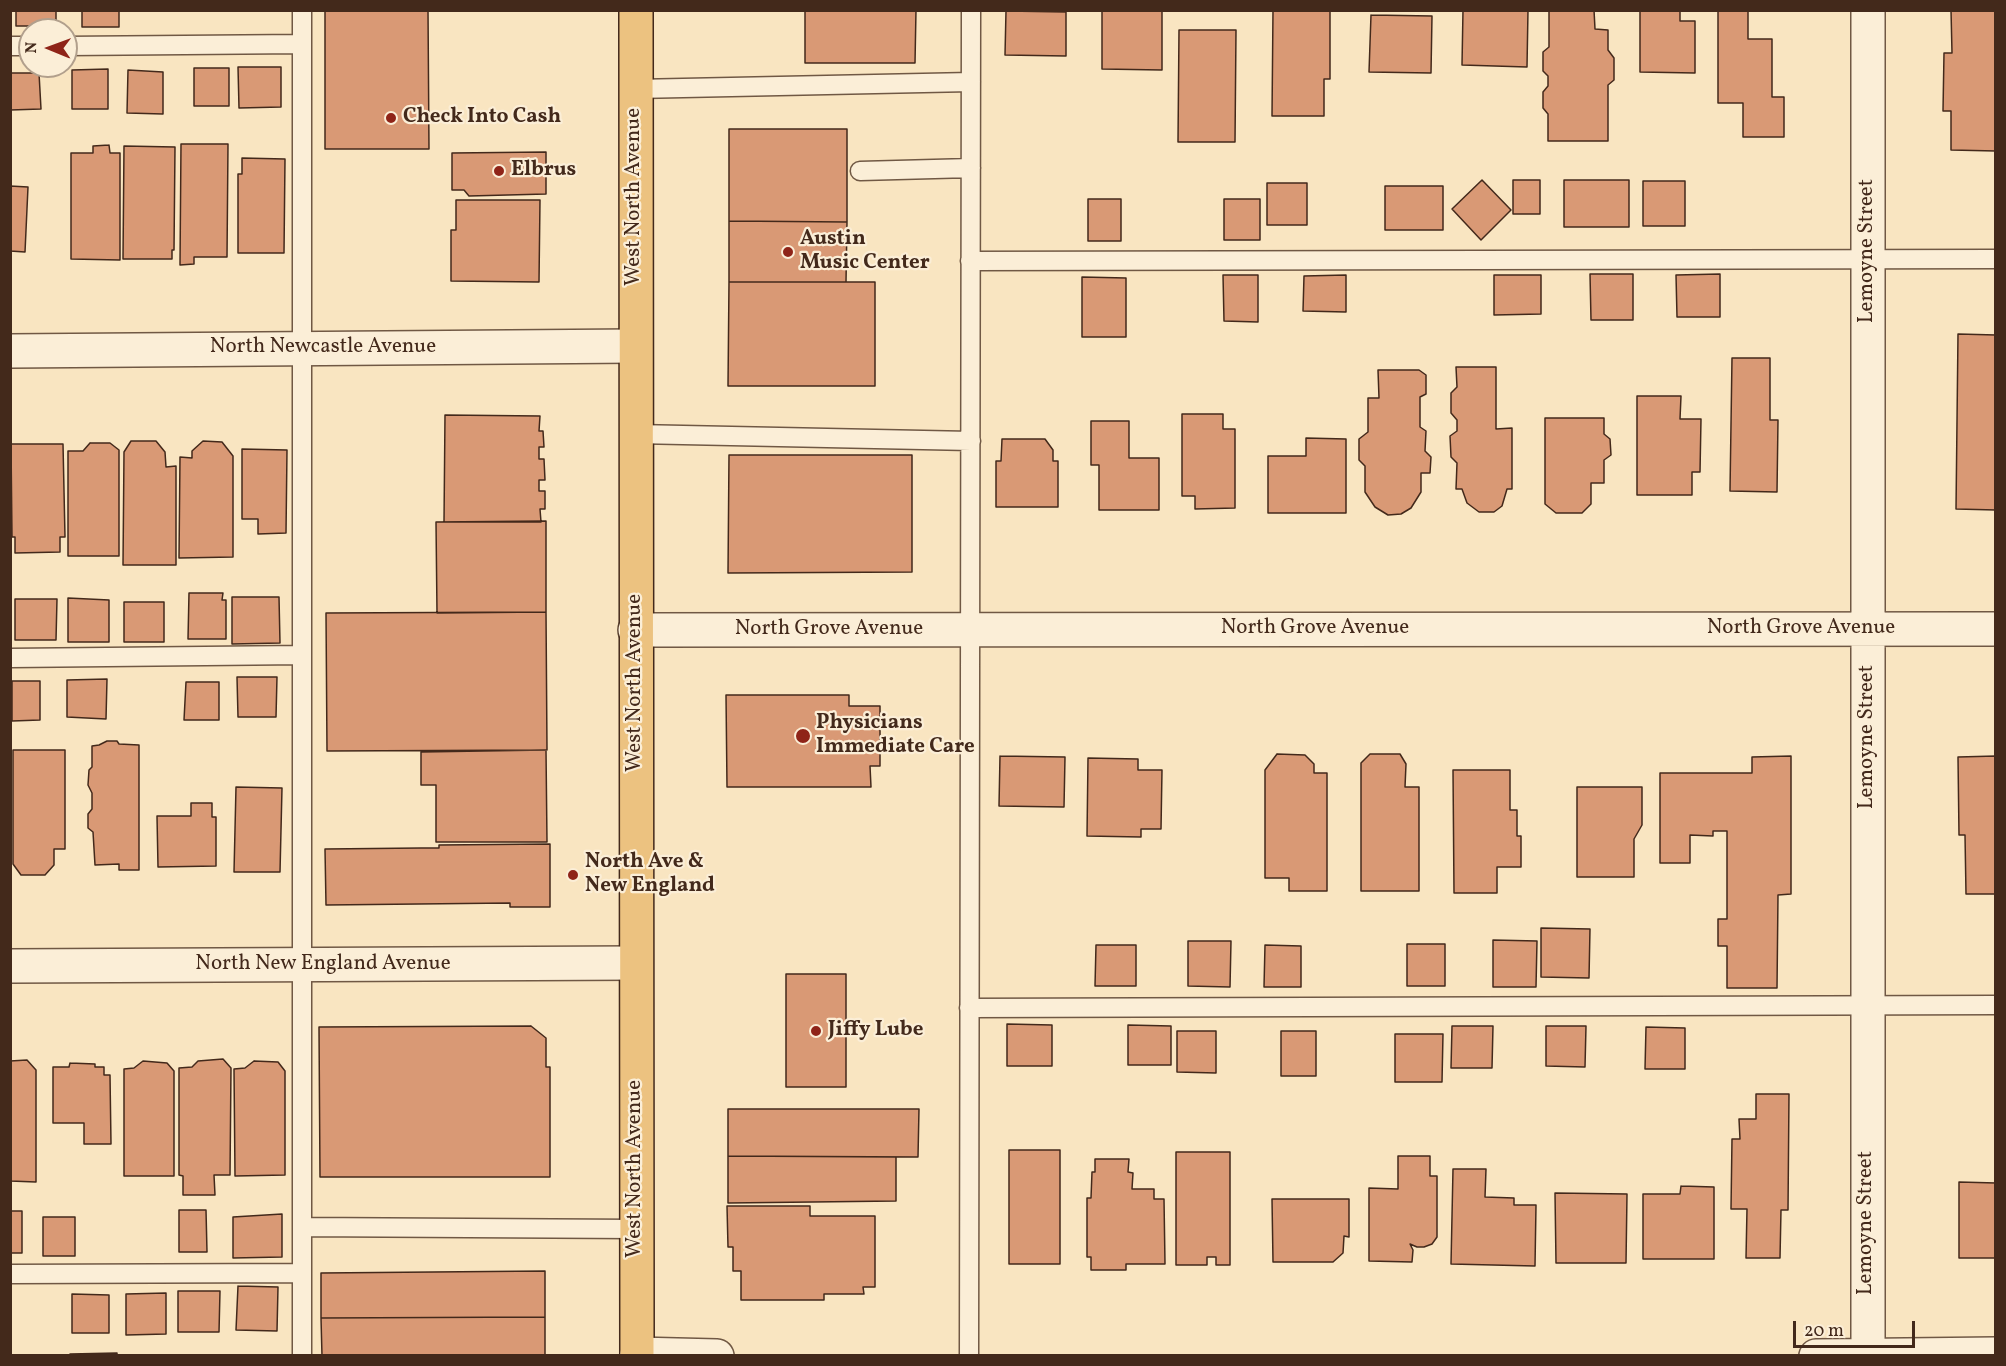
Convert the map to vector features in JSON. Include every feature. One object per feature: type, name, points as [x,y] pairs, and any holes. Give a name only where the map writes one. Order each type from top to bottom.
[{"type":"main road","name":"West North Avenue","points":[[636,10],[637,1355]]},
{"type":"street","name":"Lemoyne Street","points":[[1868,10],[1866,1005],[1868,1355]]},
{"type":"street","name":"North Newcastle Avenue","points":[[10,351],[635,346]]},
{"type":"street","name":"North Grove Avenue","points":[[635,630],[1995,629]]},
{"type":"street","name":"North New England Avenue","points":[[10,966],[636,963]]},
{"type":"street","points":[[1816,1356],[1995,1354]]},
{"type":"street","points":[[637,1355],[717,1356]]},
{"type":"lane","points":[[302,10],[302,1356]]},
{"type":"lane","points":[[969,1356],[971,10]]},
{"type":"lane","points":[[78,46],[302,44]]},
{"type":"lane","points":[[635,89],[971,82]]},
{"type":"lane","points":[[860,171],[971,168]]},
{"type":"lane","points":[[970,261],[1995,259]]},
{"type":"lane","points":[[636,434],[971,441]]},
{"type":"lane","points":[[10,658],[302,655]]},
{"type":"lane","points":[[969,1008],[1995,1005]]},
{"type":"lane","points":[[302,1227],[636,1229]]},
{"type":"lane","points":[[10,1274],[302,1273]]},
{"type":"building","points":[[16,10],[56,10],[56,18],[18,18],[18,26],[16,26]]},
{"type":"building","points":[[82,10],[119,10],[119,27],[82,27]]},
{"type":"building","points":[[325,10],[428,10],[429,149],[325,149]]},
{"type":"building","points":[[805,10],[916,10],[915,63],[805,63]]},
{"type":"building","points":[[1102,10],[1162,10],[1162,70],[1102,69]]},
{"type":"building","points":[[1273,10],[1330,10],[1330,79],[1324,79],[1324,116],[1272,116]]},
{"type":"building","points":[[1463,10],[1528,10],[1527,67],[1462,65]]},
{"type":"building","points":[[1550,10],[1594,10],[1595,29],[1608,30],[1608,50],[1614,58],[1614,80],[1608,85],[1608,141],[1548,141],[1548,114],[1543,108],[1543,92],[1548,86],[1548,76],[1543,71],[1543,52],[1549,47]]},
{"type":"building","points":[[1640,10],[1680,10],[1680,21],[1695,21],[1695,73],[1640,72]]},
{"type":"building","points":[[1718,10],[1748,10],[1748,39],[1772,39],[1772,97],[1784,97],[1784,137],[1743,137],[1743,103],[1718,103]]},
{"type":"building","points":[[1951,10],[1996,10],[1996,151],[1951,150],[1951,111],[1943,111],[1944,53],[1952,53]]},
{"type":"building","points":[[1006,11],[1066,12],[1066,56],[1005,55]]},
{"type":"building","points":[[1371,15],[1432,16],[1431,73],[1369,72]]},
{"type":"building","points":[[1179,30],[1236,30],[1235,142],[1178,142]]},
{"type":"building","points":[[238,67],[281,67],[281,107],[239,108]]},
{"type":"building","points":[[194,68],[229,68],[229,106],[194,106]]},
{"type":"building","points":[[108,69],[108,109],[72,109],[72,78],[78,78],[78,70]]},
{"type":"building","points":[[128,70],[163,72],[163,114],[127,113]]},
{"type":"building","points":[[10,73],[18,73],[18,78],[39,78],[41,109],[10,110]]},
{"type":"building","points":[[729,129],[847,129],[847,222],[729,221]]},
{"type":"building","points":[[181,144],[228,144],[227,257],[194,257],[194,264],[180,265]]},
{"type":"building","points":[[109,145],[110,153],[120,153],[120,260],[71,259],[71,153],[93,153],[93,146]]},
{"type":"building","points":[[124,146],[175,147],[172,259],[123,259]]},
{"type":"building","name":"Elbrus","points":[[546,152],[546,194],[469,196],[464,190],[452,190],[452,153]]},
{"type":"building","points":[[242,158],[285,159],[284,253],[238,253],[238,174],[242,174]]},
{"type":"building","points":[[1482,180],[1511,210],[1481,240],[1452,209]]},
{"type":"building","points":[[1513,180],[1540,180],[1540,214],[1513,214]]},
{"type":"building","points":[[1564,180],[1629,180],[1629,227],[1564,227]]},
{"type":"building","points":[[1643,181],[1685,181],[1685,226],[1643,226]]},
{"type":"building","points":[[1267,183],[1307,183],[1307,225],[1267,225]]},
{"type":"building","points":[[10,186],[28,187],[25,252],[10,251]]},
{"type":"building","points":[[1385,186],[1443,186],[1443,230],[1385,230]]},
{"type":"building","points":[[1088,199],[1121,199],[1121,241],[1088,241]]},
{"type":"building","points":[[1224,199],[1260,199],[1260,240],[1224,240]]},
{"type":"building","points":[[456,200],[540,200],[539,282],[451,281],[451,230],[456,230]]},
{"type":"building","name":"Austin Music Center","points":[[729,221],[847,222],[846,282],[729,282]]},
{"type":"building","points":[[1590,274],[1633,274],[1633,320],[1591,320]]},
{"type":"building","points":[[1720,274],[1720,317],[1677,317],[1676,275]]},
{"type":"building","points":[[1223,275],[1258,275],[1258,322],[1224,321]]},
{"type":"building","points":[[1346,275],[1346,312],[1303,311],[1304,276]]},
{"type":"building","points":[[1494,275],[1541,275],[1541,314],[1494,315]]},
{"type":"building","points":[[1082,277],[1126,278],[1126,337],[1082,337]]},
{"type":"building","points":[[729,282],[875,282],[875,386],[728,386]]},
{"type":"building","points":[[1958,334],[1996,335],[1996,510],[1956,509]]},
{"type":"building","points":[[1732,358],[1770,358],[1770,420],[1778,420],[1777,492],[1730,491]]},
{"type":"building","points":[[1456,367],[1496,367],[1496,429],[1512,428],[1512,489],[1507,489],[1502,506],[1494,512],[1479,512],[1467,503],[1462,489],[1456,489],[1457,463],[1451,457],[1450,436],[1457,431],[1457,420],[1451,413],[1451,393],[1457,387]]},
{"type":"building","points":[[1378,370],[1419,370],[1426,375],[1426,394],[1420,397],[1420,427],[1426,431],[1425,451],[1431,457],[1430,473],[1421,473],[1421,492],[1411,508],[1401,514],[1388,515],[1375,507],[1365,492],[1365,466],[1359,460],[1359,439],[1368,432],[1368,398],[1379,398]]},
{"type":"building","points":[[1637,396],[1681,396],[1680,419],[1701,419],[1700,472],[1692,472],[1692,495],[1637,495]]},
{"type":"building","points":[[1182,414],[1223,414],[1223,429],[1235,429],[1235,508],[1195,509],[1195,496],[1182,496]]},
{"type":"building","points":[[445,415],[540,416],[539,431],[543,431],[544,447],[539,447],[539,459],[544,459],[545,480],[539,480],[539,491],[545,491],[545,509],[540,509],[541,522],[444,522]]},
{"type":"building","points":[[1545,418],[1604,418],[1604,434],[1610,439],[1611,455],[1604,460],[1604,483],[1591,483],[1591,504],[1582,513],[1556,513],[1545,504]]},
{"type":"building","points":[[1091,421],[1129,421],[1129,458],[1159,458],[1159,510],[1099,510],[1099,465],[1091,465]]},
{"type":"building","points":[[1306,438],[1346,439],[1346,513],[1268,513],[1268,456],[1306,456]]},
{"type":"building","points":[[1002,439],[1045,439],[1053,450],[1053,461],[1058,461],[1058,507],[996,507],[996,461],[1001,461]]},
{"type":"building","points":[[131,441],[156,441],[165,452],[166,467],[176,466],[176,565],[123,565],[124,452]]},
{"type":"building","points":[[203,441],[222,442],[233,456],[233,557],[179,558],[180,457],[192,458],[192,451]]},
{"type":"building","points":[[90,443],[110,443],[119,450],[119,556],[68,556],[68,451],[83,451]]},
{"type":"building","points":[[11,444],[63,444],[65,537],[60,537],[60,552],[15,553],[15,537],[12,537]]},
{"type":"building","points":[[242,449],[287,450],[286,533],[258,534],[258,519],[242,519]]},
{"type":"building","points":[[729,455],[912,455],[912,572],[728,573]]},
{"type":"building","points":[[546,521],[546,612],[437,613],[436,522]]},
{"type":"building","points":[[189,593],[223,593],[222,600],[226,600],[226,639],[188,639]]},
{"type":"building","points":[[232,597],[279,597],[280,643],[232,644]]},
{"type":"building","points":[[68,598],[109,600],[109,642],[68,642]]},
{"type":"building","points":[[15,599],[57,599],[56,640],[15,640]]},
{"type":"building","points":[[124,602],[164,602],[164,642],[124,642]]},
{"type":"building","points":[[546,612],[547,750],[327,751],[326,613]]},
{"type":"building","points":[[237,677],[277,677],[276,717],[238,717]]},
{"type":"building","points":[[107,679],[106,719],[67,717],[67,680]]},
{"type":"building","points":[[12,681],[40,681],[40,720],[12,721]]},
{"type":"building","points":[[186,682],[219,682],[219,720],[184,720]]},
{"type":"building","name":"Physicians Immediate Care","points":[[726,695],[849,695],[849,706],[880,706],[880,766],[870,766],[871,787],[727,787]]},
{"type":"building","points":[[107,741],[139,745],[139,870],[119,870],[119,864],[95,865],[93,832],[88,828],[88,814],[92,809],[92,793],[88,785],[89,770],[92,767],[92,746]]},
{"type":"building","points":[[13,750],[65,750],[65,849],[54,849],[54,865],[45,875],[21,875],[13,864]]},
{"type":"building","points":[[546,750],[547,842],[436,842],[436,785],[421,785],[421,752]]},
{"type":"building","points":[[1277,754],[1305,755],[1314,764],[1314,773],[1327,773],[1327,891],[1289,891],[1289,878],[1265,878],[1265,770]]},
{"type":"building","points":[[1370,754],[1400,754],[1406,764],[1405,787],[1419,787],[1419,891],[1361,891],[1361,763]]},
{"type":"building","points":[[1000,756],[1065,757],[1064,807],[999,806]]},
{"type":"building","points":[[1791,756],[1791,894],[1778,895],[1777,988],[1727,988],[1727,946],[1718,946],[1718,919],[1727,919],[1727,831],[1713,831],[1713,836],[1690,835],[1690,863],[1660,863],[1660,773],[1752,773],[1752,757]]},
{"type":"building","points":[[1996,756],[1996,894],[1966,894],[1965,835],[1959,835],[1958,757]]},
{"type":"building","points":[[1088,758],[1138,759],[1138,770],[1162,770],[1161,829],[1141,829],[1141,837],[1087,836]]},
{"type":"building","points":[[1453,770],[1510,770],[1510,810],[1517,810],[1517,836],[1521,836],[1521,867],[1497,867],[1497,893],[1454,893]]},
{"type":"building","points":[[236,787],[282,788],[280,872],[234,872]]},
{"type":"building","points":[[1577,787],[1642,787],[1642,825],[1634,839],[1634,877],[1577,877]]},
{"type":"building","points":[[191,803],[212,803],[212,817],[216,817],[216,866],[158,867],[157,816],[191,816]]},
{"type":"building","points":[[550,844],[550,907],[510,907],[510,903],[326,905],[325,849]]},
{"type":"building","points":[[1541,928],[1590,929],[1589,978],[1541,977]]},
{"type":"building","points":[[1493,940],[1537,941],[1536,987],[1493,987]]},
{"type":"building","points":[[1188,941],[1231,941],[1230,987],[1188,986]]},
{"type":"building","points":[[1407,944],[1445,944],[1445,986],[1407,986]]},
{"type":"building","points":[[1096,945],[1136,945],[1136,986],[1095,986]]},
{"type":"building","points":[[1265,945],[1301,946],[1301,987],[1264,987]]},
{"type":"building","name":"Jiffy Lube","points":[[786,974],[846,974],[846,1087],[786,1087]]},
{"type":"building","points":[[1007,1024],[1052,1025],[1052,1066],[1007,1066]]},
{"type":"building","points":[[1128,1025],[1171,1026],[1171,1065],[1128,1065]]},
{"type":"building","points":[[531,1026],[546,1038],[546,1067],[550,1067],[550,1177],[320,1177],[319,1027]]},
{"type":"building","points":[[1452,1026],[1493,1026],[1492,1068],[1451,1068]]},
{"type":"building","points":[[1546,1026],[1586,1026],[1585,1067],[1546,1066]]},
{"type":"building","points":[[1646,1027],[1685,1028],[1685,1069],[1645,1069]]},
{"type":"building","points":[[1177,1031],[1216,1031],[1216,1073],[1177,1072]]},
{"type":"building","points":[[1281,1031],[1316,1031],[1316,1076],[1281,1076]]},
{"type":"building","points":[[1395,1034],[1443,1034],[1442,1082],[1395,1082]]},
{"type":"building","points":[[223,1059],[231,1068],[230,1175],[214,1175],[215,1195],[183,1195],[183,1176],[179,1175],[179,1068],[192,1067],[198,1061]]},
{"type":"building","points":[[27,1060],[36,1070],[36,1182],[10,1181],[10,1061]]},
{"type":"building","points":[[143,1061],[167,1063],[174,1071],[174,1176],[124,1176],[124,1069],[134,1068]]},
{"type":"building","points":[[254,1061],[278,1062],[285,1071],[285,1175],[235,1176],[234,1069],[245,1068]]},
{"type":"building","points":[[70,1063],[95,1064],[95,1067],[104,1067],[104,1075],[110,1075],[111,1144],[84,1144],[84,1123],[53,1123],[53,1067],[69,1067]]},
{"type":"building","points":[[1756,1094],[1789,1094],[1788,1210],[1781,1210],[1780,1258],[1746,1258],[1747,1209],[1731,1209],[1732,1139],[1740,1139],[1739,1119],[1756,1119]]},
{"type":"building","points":[[728,1109],[919,1109],[918,1157],[728,1156]]},
{"type":"building","points":[[1009,1150],[1060,1150],[1060,1264],[1009,1264]]},
{"type":"building","points":[[1176,1152],[1230,1152],[1230,1265],[1216,1265],[1216,1257],[1207,1257],[1207,1265],[1176,1265]]},
{"type":"building","points":[[728,1156],[896,1157],[896,1201],[728,1203]]},
{"type":"building","points":[[1398,1156],[1430,1156],[1430,1176],[1437,1176],[1437,1237],[1432,1244],[1424,1247],[1410,1244],[1413,1250],[1412,1262],[1369,1261],[1369,1188],[1398,1189]]},
{"type":"building","points":[[1095,1159],[1129,1159],[1128,1172],[1133,1173],[1132,1189],[1154,1189],[1154,1199],[1164,1199],[1165,1264],[1126,1264],[1126,1270],[1091,1270],[1091,1257],[1087,1257],[1087,1198],[1091,1198]]},
{"type":"building","points":[[1453,1169],[1486,1169],[1485,1197],[1514,1198],[1514,1205],[1536,1205],[1535,1266],[1451,1264]]},
{"type":"building","points":[[1959,1182],[1996,1183],[1996,1258],[1959,1258]]},
{"type":"building","points":[[1681,1186],[1714,1187],[1714,1259],[1643,1259],[1643,1194],[1680,1194]]},
{"type":"building","points":[[1555,1193],[1627,1194],[1626,1263],[1556,1263]]},
{"type":"building","points":[[1272,1199],[1349,1199],[1349,1237],[1344,1236],[1343,1253],[1333,1262],[1273,1262]]},
{"type":"building","points":[[727,1206],[810,1206],[810,1216],[875,1216],[875,1287],[863,1287],[864,1294],[824,1294],[824,1300],[741,1300],[741,1271],[733,1271],[733,1247],[728,1247]]},
{"type":"building","points":[[179,1210],[206,1210],[207,1252],[179,1252]]},
{"type":"building","points":[[10,1211],[22,1211],[22,1253],[10,1253]]},
{"type":"building","points":[[282,1214],[282,1257],[233,1258],[233,1217]]},
{"type":"building","points":[[43,1217],[75,1217],[75,1256],[43,1256]]},
{"type":"building","points":[[545,1271],[545,1317],[321,1318],[321,1273]]},
{"type":"building","points":[[238,1286],[278,1287],[277,1331],[236,1330]]},
{"type":"building","points":[[178,1291],[220,1291],[219,1332],[178,1332]]},
{"type":"building","points":[[166,1293],[166,1334],[126,1335],[126,1294]]},
{"type":"building","points":[[72,1294],[109,1295],[109,1333],[72,1333]]},
{"type":"building","points":[[545,1317],[545,1356],[322,1356],[321,1318]]},
{"type":"building","points":[[117,1353],[117,1356],[70,1356],[70,1354]]},
{"type":"place","name":"Check Into Cash","points":[[391,118]]},
{"type":"place","name":"Elbrus","points":[[499,171]]},
{"type":"place","name":"Austin Music Center","points":[[788,252]]},
{"type":"place","name":"Physicians Immediate Care","points":[[803,736]]},
{"type":"place","name":"North Ave & New England","points":[[573,875]]},
{"type":"place","name":"Jiffy Lube","points":[[816,1031]]}]
